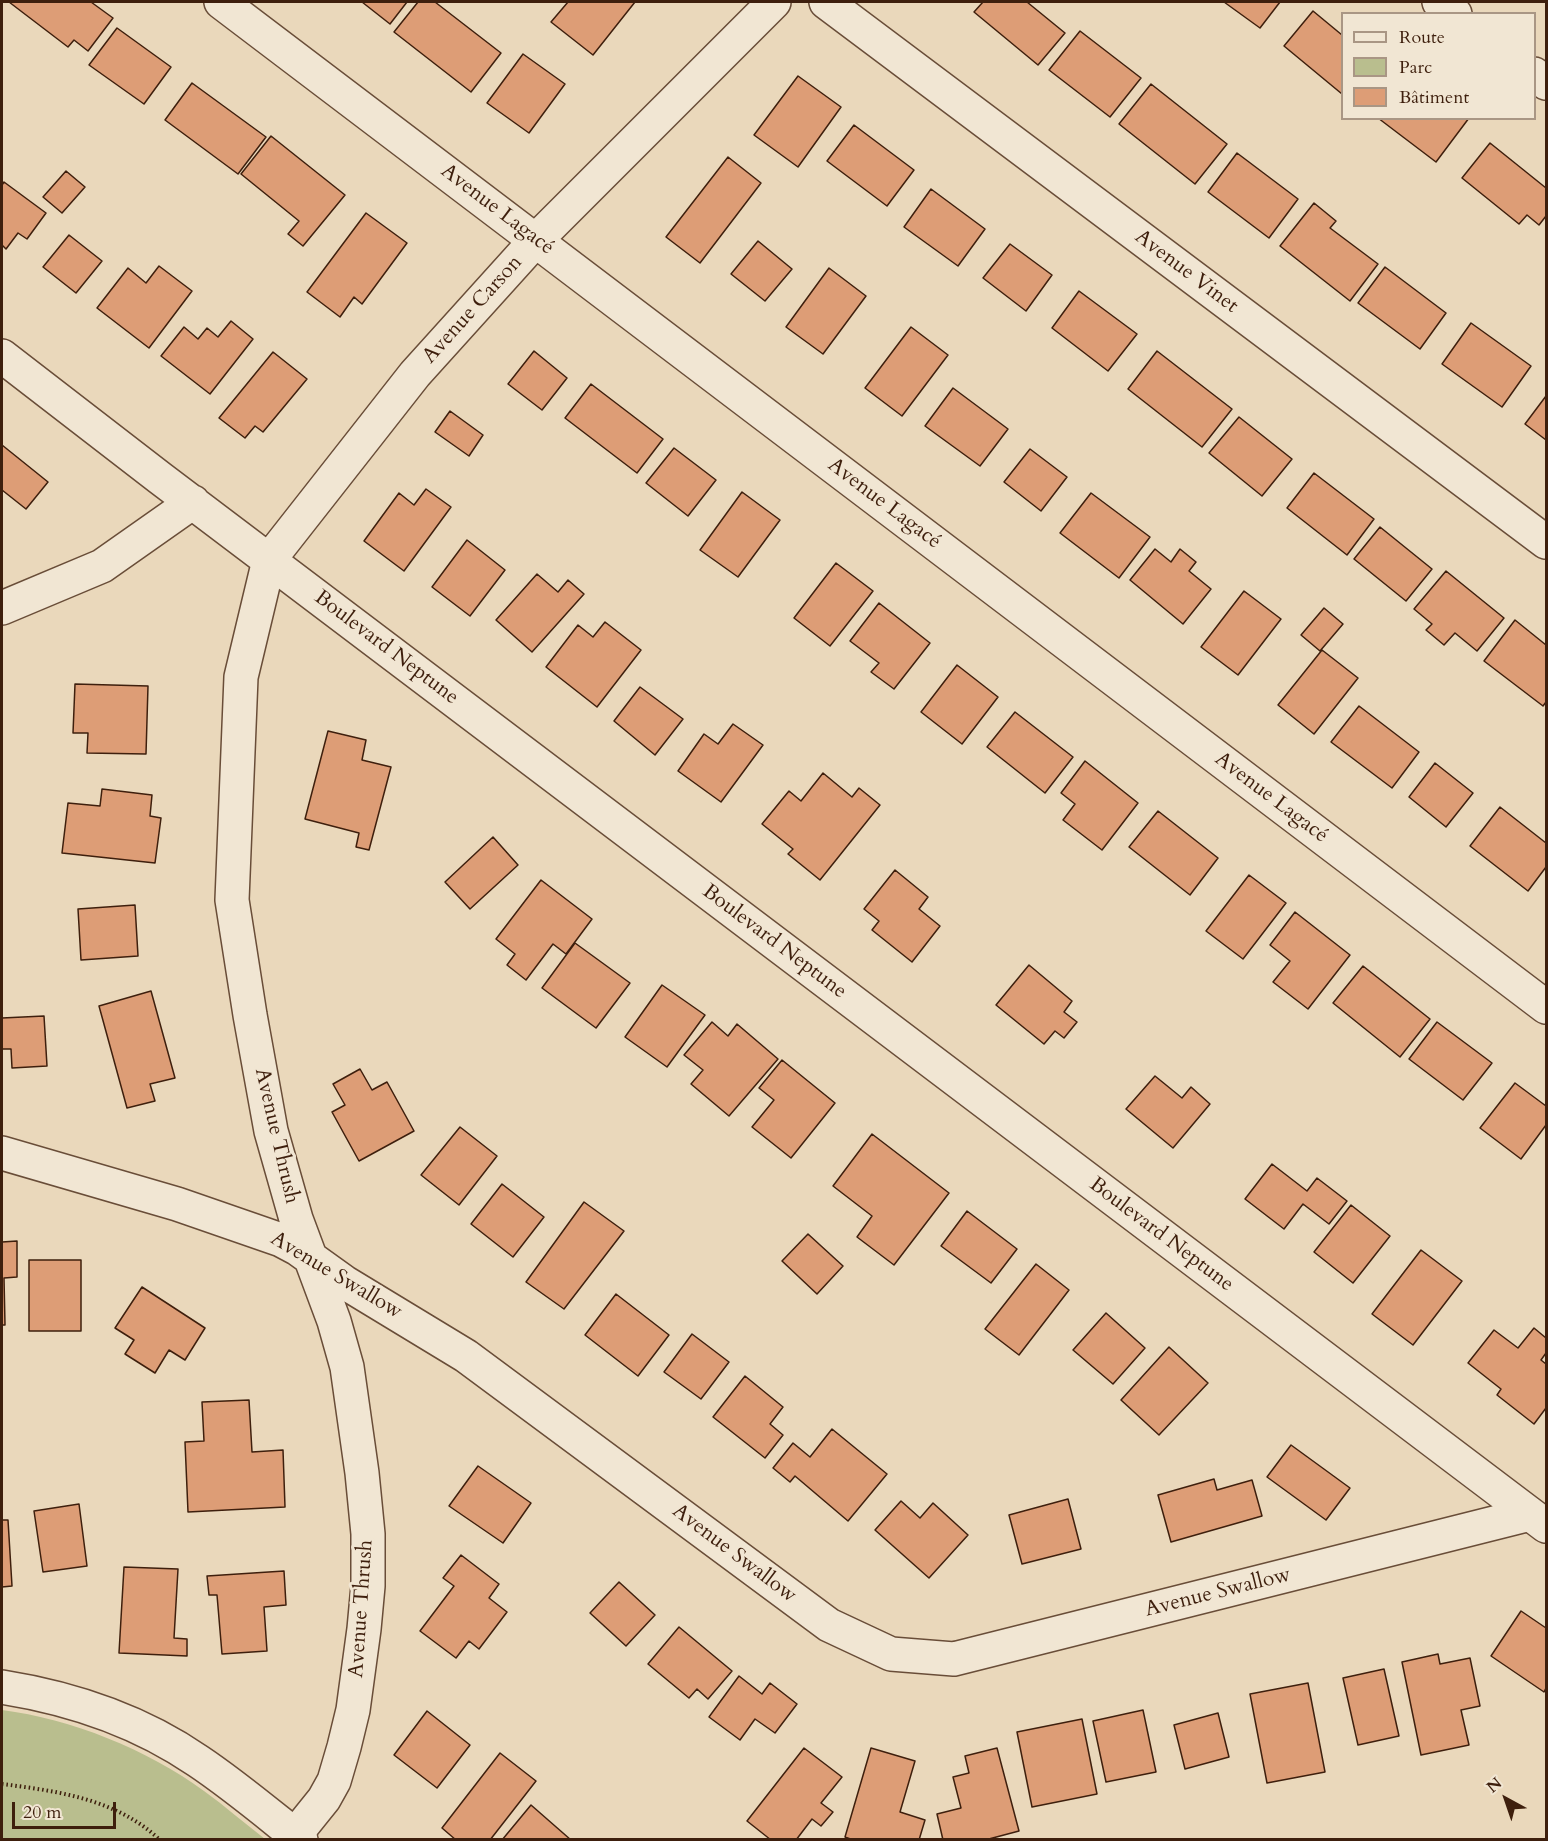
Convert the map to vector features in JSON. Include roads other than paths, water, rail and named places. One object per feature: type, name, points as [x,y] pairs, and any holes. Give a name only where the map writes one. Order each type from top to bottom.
[{"type":"street","name":"Avenue Lagacé","points":[[221,2],[1546,1007]]},
{"type":"street","name":"Avenue Carson","points":[[269,560],[415,374],[536,240],[774,2]]},
{"type":"street","name":"Avenue Vinet","points":[[826,2],[1546,542]]},
{"type":"street","points":[[1439,2],[1452,12]]},
{"type":"street","name":"Boulevard Neptune","points":[[2,356],[1538,1520]]},
{"type":"street","points":[[2,609],[102,566],[193,502]]},
{"type":"street","name":"Avenue Thrush","points":[[269,560],[241,677],[232,900],[271,1131],[284,1181],[334,1321],[347,1367],[368,1534],[368,1586],[353,1710],[334,1780],[298,1837]]},
{"type":"street","name":"Avenue Swallow","points":[[2,1153],[187,1207],[280,1240],[466,1356],[829,1625],[891,1654],[954,1659],[1538,1520]]},
{"type":"street","points":[[2,1688],[72,1703],[105,1713],[138,1727],[197,1760],[298,1837]]}]
